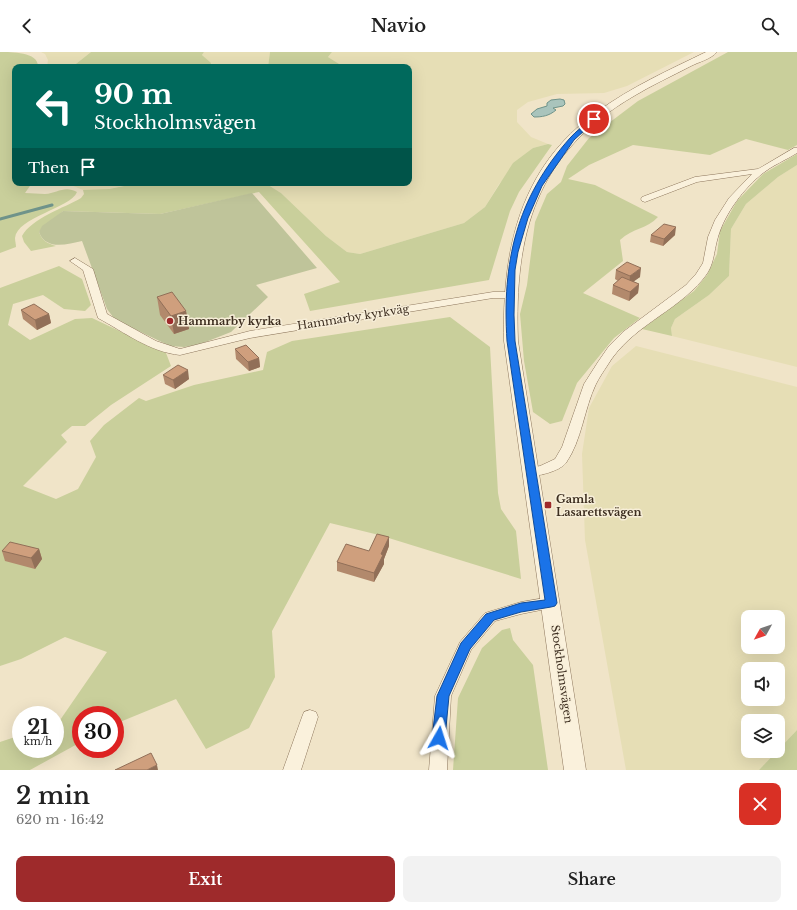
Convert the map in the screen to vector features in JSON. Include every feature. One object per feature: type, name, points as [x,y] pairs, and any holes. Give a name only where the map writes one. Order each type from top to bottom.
[{"type":"street","name":"Stockholmsvägen","points":[[576,770],[511,341],[510,295],[514,252],[530,201],[538,185],[572,139],[586,126],[618,103],[713,52]]},
{"type":"street","points":[[531,472],[543,470],[560,462],[568,447],[590,384],[613,348],[627,334],[690,287],[700,276],[708,263],[713,237],[720,220],[732,200],[760,171],[797,150]]},
{"type":"street","points":[[645,199],[660,195],[693,180],[731,173],[760,171]]},
{"type":"street","name":"Hammarby kyrkväg","points":[[75,261],[88,269],[102,316],[163,348],[178,352],[244,334],[260,333],[493,295],[510,295]]},
{"type":"street","points":[[438,770],[443,696],[465,646],[490,617],[521,608],[551,603]]},
{"type":"street","points":[[292,770],[310,717]]},
{"type":"shaded area","points":[[41,52],[91,52],[76,64],[47,64],[48,60],[45,54]]},
{"type":"shaded area","points":[[204,52],[270,52],[268,64],[210,64],[202,55]]},
{"type":"shaded area","points":[[332,52],[694,52],[627,86],[604,93],[557,94],[528,102],[517,110],[517,122],[531,137],[548,144],[533,148],[499,184],[485,207],[464,223],[360,254],[347,252],[326,236],[281,193],[270,186],[412,186],[412,64],[339,64],[328,57]]},
{"type":"shaded area","points":[[797,165],[797,367],[672,336],[671,328],[675,319],[709,295],[729,276],[731,229],[746,204],[778,177]]},
{"type":"shaded area","points":[[73,186],[124,186],[98,191],[83,190]]},
{"type":"shaded area","points":[[636,346],[797,387],[797,730],[785,743],[785,714],[741,714],[741,758],[770,758],[759,770],[626,770],[585,540],[582,454],[589,408],[612,366]]},
{"type":"green space","points":[[0,52],[24,54],[34,58],[37,64],[12,64],[12,186],[30,186],[25,193],[45,194],[65,189],[77,192],[73,198],[65,203],[25,224],[18,231],[15,238],[16,247],[0,253]]},
{"type":"green space","points":[[91,52],[204,52],[202,55],[211,63],[211,64],[76,64]]},
{"type":"green space","points":[[270,52],[332,52],[328,57],[339,64],[268,64]]},
{"type":"green space","points":[[728,52],[797,52],[797,145],[788,150],[746,139],[710,155],[633,145],[589,165],[568,179],[595,185],[658,217],[654,221],[630,233],[620,240],[623,261],[583,293],[640,318],[614,338],[577,383],[562,421],[550,424],[533,412],[524,361],[520,314],[527,285],[535,222],[547,194],[561,182],[567,166],[589,138],[638,101]]},
{"type":"green space","points":[[548,144],[552,145],[519,192],[510,211],[489,280],[310,311],[304,294],[340,282],[259,192],[160,214],[63,211],[39,232],[45,241],[56,246],[31,251],[24,242],[22,236],[33,224],[81,198],[84,194],[83,190],[109,189],[124,186],[270,186],[281,193],[326,236],[347,252],[360,254],[464,223],[485,207],[513,163],[533,148]]},
{"type":"green space","points":[[797,154],[797,165],[778,177],[746,204],[731,229],[729,276],[709,295],[675,319],[671,328],[672,336],[642,329],[694,291],[707,275],[717,254],[720,231],[737,201],[763,174]]},
{"type":"green space","points":[[252,193],[317,268],[256,285],[268,297],[231,332],[198,345],[184,347],[170,346],[124,324],[113,317],[107,309],[82,241],[58,245],[52,244],[42,238],[39,232],[42,226],[63,211],[160,214]]},
{"type":"green space","points":[[59,266],[82,279],[91,305],[85,311],[64,309],[43,295],[13,304],[8,325],[30,340],[75,319],[92,318],[166,353],[171,366],[111,405],[85,426],[72,426],[61,435],[67,442],[23,486],[56,499],[78,489],[96,457],[90,441],[104,425],[139,398],[146,401],[194,385],[263,370],[267,352],[292,341],[450,317],[490,347],[498,493],[501,509],[516,531],[521,579],[379,535],[330,523],[272,631],[275,677],[249,728],[206,749],[176,699],[124,720],[124,706],[72,706],[72,747],[64,751],[64,714],[107,652],[65,637],[21,659],[0,666],[0,288]]},
{"type":"green space","points":[[510,628],[513,640],[533,665],[548,770],[453,770],[458,698],[482,648],[502,630]]},
{"type":"green space","points":[[797,730],[797,770],[759,770],[770,758],[785,758],[785,743]]},
{"type":"green space","points":[[12,738],[12,758],[52,758],[30,770],[0,770],[0,742]]},
{"type":"water","points":[[551,100],[564,100],[565,104],[563,106],[553,108],[556,110],[551,114],[534,117],[531,114],[537,109],[547,106],[547,103]]},
{"type":"building","points":[[664,224],[676,227],[664,239],[651,235]]},
{"type":"building","points":[[627,262],[641,268],[630,276],[616,270]]},
{"type":"building","points":[[622,277],[639,284],[630,292],[613,285]]},
{"type":"building","points":[[172,292],[186,311],[171,316],[157,297]]},
{"type":"building","points":[[34,304],[49,314],[35,320],[21,310]]},
{"type":"building","points":[[246,345],[259,358],[248,362],[235,349]]},
{"type":"building","points":[[178,365],[188,370],[173,380],[163,375]]},
{"type":"building","points":[[377,534],[389,537],[381,554],[383,555],[374,573],[337,562],[346,544],[369,551]]},
{"type":"building","points":[[10,542],[39,549],[31,558],[2,551]]},
{"type":"building","points":[[151,753],[157,765],[147,770],[115,770]]},
{"type":"waterway","points":[[0,219],[52,205]]},
{"type":"place","name":"Hammarby kyrka","points":[[170,321]]},
{"type":"place","name":"Gamla Lasarettsvägen","points":[[548,505]]},
{"type":"route","points":[[439,738],[443,696],[465,646],[490,617],[521,608],[551,603],[511,341],[510,315],[512,270],[514,252],[524,218],[538,185],[572,139],[594,119]]}]
